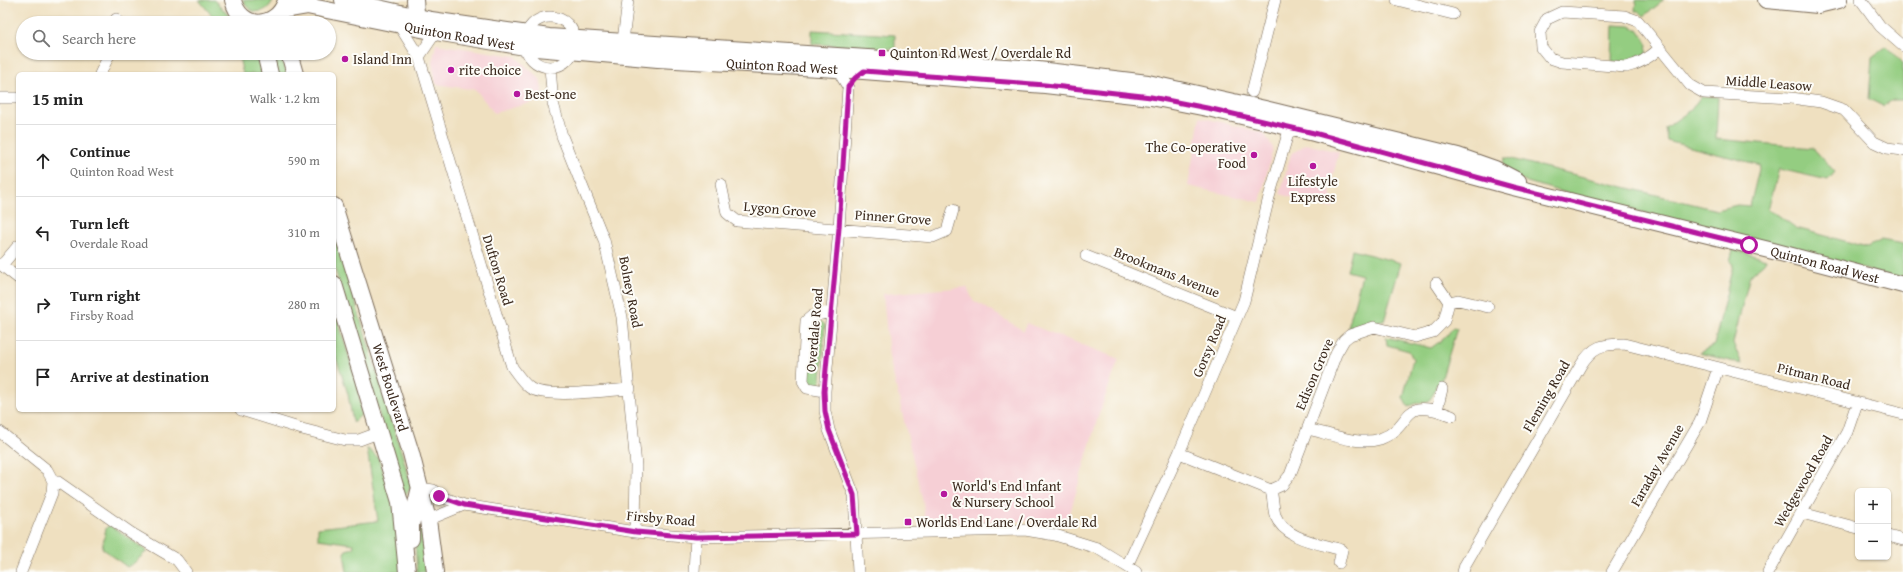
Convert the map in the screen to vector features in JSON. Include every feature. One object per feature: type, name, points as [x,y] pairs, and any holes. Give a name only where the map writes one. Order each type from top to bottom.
[{"type":"street","name":"Quinton Road West","points":[[343,0],[436,32],[574,45],[658,59],[837,62]]},
{"type":"street","points":[[410,23],[415,0]]},
{"type":"street","points":[[623,42],[628,0]]},
{"type":"street","points":[[1252,92],[1275,0]]},
{"type":"street","points":[[1397,0],[1453,14]]},
{"type":"street","points":[[1766,0],[1818,5],[1839,0]]},
{"type":"street","points":[[1861,0],[1880,26],[1903,46]]},
{"type":"street","points":[[231,2],[242,16]]},
{"type":"street","name":"Quinton Road West","points":[[282,12],[307,6],[525,40]]},
{"type":"street","name":"Middle Leasow","points":[[1659,49],[1648,59],[1636,65],[1626,67],[1562,62],[1550,58],[1541,47],[1540,32],[1547,19],[1562,12],[1624,16],[1638,21],[1690,86],[1704,93],[1791,98],[1821,102],[1844,110],[1874,142],[1887,148],[1903,150]]},
{"type":"street","points":[[544,18],[555,18],[564,22],[571,30],[574,45],[564,63],[550,68],[538,65],[529,58],[525,40],[530,26],[536,21],[544,18]]},
{"type":"street","name":"Dufton Road","points":[[410,23],[512,367],[519,377],[531,389],[548,394],[630,389]]},
{"type":"street","points":[[419,57],[436,32]]},
{"type":"street","name":"Quinton Road West","points":[[574,45],[623,42],[864,64],[1059,72],[1148,83],[1230,101],[1458,156],[1495,169],[1537,192]]},
{"type":"street","points":[[101,72],[107,60]]},
{"type":"street","points":[[267,60],[270,72]]},
{"type":"street","points":[[291,60],[294,72]]},
{"type":"street","points":[[837,62],[848,87],[864,64]]},
{"type":"street","name":"Quinton Road West","points":[[864,64],[1151,97],[1247,117],[1903,285]]},
{"type":"street","name":"Bolney Road","points":[[550,68],[553,103],[562,136],[604,240],[613,272],[622,317],[630,389],[636,466],[636,532]]},
{"type":"street","name":"Overdale Road","points":[[848,87],[839,228],[824,391],[825,411],[829,430],[854,495],[858,572]]},
{"type":"street","points":[[1247,117],[1244,112],[1228,108],[1230,101],[1252,92]]},
{"type":"street","points":[[1252,92],[1272,111],[1282,118],[1292,121],[1290,127]]},
{"type":"street","points":[[0,98],[16,98]]},
{"type":"street","name":"Gorsy Road","points":[[1132,569],[1244,301],[1269,198],[1290,127]]},
{"type":"street","name":"Lygon Grove","points":[[721,184],[727,213],[737,221],[839,228]]},
{"type":"street","name":"Pinner Grove","points":[[839,228],[933,237],[947,231],[953,210]]},
{"type":"street","name":"West Boulevard","points":[[336,212],[411,453],[428,515],[435,572]]},
{"type":"street","points":[[16,248],[1,264],[16,276]]},
{"type":"street","name":"Brookmans Avenue","points":[[1086,256],[1237,317]]},
{"type":"street","points":[[1436,283],[1449,302],[1458,300],[1488,307]]},
{"type":"street","name":"West Boulevard","points":[[336,291],[400,502],[407,572]]},
{"type":"street","name":"Edison Grove","points":[[1271,490],[1282,485],[1290,475],[1336,354],[1344,340],[1350,335],[1374,327],[1415,337],[1433,332],[1444,321],[1449,302]]},
{"type":"street","points":[[824,391],[807,388],[803,381],[806,321],[812,316],[831,312]]},
{"type":"street","name":"Fleming Road","points":[[1463,572],[1465,565],[1589,352],[1608,344],[1624,344],[1718,368]]},
{"type":"street","name":"Pitman Road","points":[[1718,368],[1903,414]]},
{"type":"street","name":"Faraday Avenue","points":[[1612,572],[1700,422],[1718,368]]},
{"type":"street","points":[[1437,410],[1442,389]]},
{"type":"street","name":"Wedgewood Road","points":[[1768,572],[1847,432],[1857,402]]},
{"type":"street","name":"Edison Grove","points":[[1308,429],[1363,442],[1379,439],[1392,433],[1407,415],[1418,408],[1437,410],[1452,416]]},
{"type":"street","points":[[247,412],[302,429],[345,440],[359,440],[378,433]]},
{"type":"street","points":[[0,432],[47,470],[53,481],[52,493],[21,572]]},
{"type":"street","points":[[1180,453],[1271,490],[1274,500],[1275,513],[1280,524],[1290,534],[1342,550],[1339,563]]},
{"type":"street","points":[[53,481],[58,482],[131,533],[177,560],[186,572]]},
{"type":"street","name":"Firsby Road","points":[[420,488],[433,490],[439,496],[464,505],[636,532],[696,537],[1024,530],[1048,534],[1091,546],[1132,569]]},
{"type":"street","points":[[411,572],[411,525],[428,515],[439,496]]},
{"type":"street","points":[[400,502],[428,515]]},
{"type":"street","name":"Firsby Road","points":[[428,515],[464,505]]},
{"type":"street","points":[[1802,513],[1855,527]]},
{"type":"street","points":[[694,572],[696,537]]},
{"type":"street","points":[[1891,537],[1903,540]]},
{"type":"shaded area","points":[[436,44],[515,56],[540,79],[544,99],[494,113],[476,90],[436,84],[432,63]]},
{"type":"shaded area","points":[[1200,117],[1264,133],[1273,148],[1260,202],[1188,186]]},
{"type":"shaded area","points":[[1306,144],[1339,152],[1330,187],[1333,209],[1280,194],[1291,154]]},
{"type":"shaded area","points":[[967,287],[973,300],[1024,331],[1026,323],[1119,359],[1098,417],[1066,527],[1043,521],[925,522],[923,503],[889,356],[883,294]]},
{"type":"green space","points":[[199,0],[214,0],[229,16],[212,16]]},
{"type":"green space","points":[[243,0],[273,0],[267,9],[258,12],[249,9]]},
{"type":"green space","points":[[1636,0],[1664,0],[1644,16],[1639,11],[1635,11]]},
{"type":"green space","points":[[1613,25],[1630,26],[1638,30],[1647,43],[1646,54],[1629,63],[1612,61]]},
{"type":"green space","points":[[812,30],[895,35],[895,49],[812,44]]},
{"type":"green space","points":[[1887,46],[1903,63],[1903,100],[1893,100],[1883,106],[1869,99],[1872,57]]},
{"type":"green space","points":[[240,60],[258,60],[261,72],[243,72]]},
{"type":"green space","points":[[270,60],[282,60],[286,72],[274,72]]},
{"type":"green space","points":[[1701,96],[1718,97],[1716,139],[1813,148],[1835,172],[1828,180],[1779,169],[1768,210],[1778,215],[1796,228],[1867,247],[1881,240],[1903,244],[1903,279],[1555,190],[1517,179],[1503,168],[1504,158],[1507,158],[1717,210],[1737,205],[1750,206],[1760,165],[1667,141],[1665,128],[1691,110]]},
{"type":"green space","points":[[336,239],[412,487],[404,496],[336,273]]},
{"type":"green space","points":[[1352,250],[1401,263],[1384,321],[1369,321],[1348,328],[1362,275],[1347,271]]},
{"type":"green space","points":[[1733,250],[1766,259],[1764,263],[1750,275],[1733,343],[1742,364],[1699,353],[1714,345],[1733,265],[1730,261]]},
{"type":"green space","points":[[336,313],[358,388],[361,415],[353,423],[348,394],[336,357]]},
{"type":"green space","points":[[815,321],[822,322],[825,325],[821,381],[819,385],[814,386],[807,382],[809,325]]},
{"type":"green space","points":[[1453,327],[1457,328],[1440,384],[1437,384],[1427,402],[1408,407],[1403,398],[1413,359],[1409,351],[1387,345],[1386,337],[1431,348],[1446,337]]},
{"type":"green space","points":[[367,448],[378,458],[390,492],[398,525],[401,572],[347,572],[344,553],[346,550],[353,548],[354,544],[318,539],[318,528],[378,521]]},
{"type":"green space","points":[[110,525],[147,551],[134,563],[127,567],[102,548],[106,528]]},
{"type":"green space","points":[[415,525],[420,526],[427,572],[417,572]]},
{"type":"place","name":"Quinton Rd West / Overdale Rd","points":[[882,53]]},
{"type":"place","name":"Island Inn","points":[[345,59]]},
{"type":"place","name":"rite choice","points":[[451,70]]},
{"type":"place","name":"Best-one","points":[[517,94]]},
{"type":"place","name":"The Co-operative Food","points":[[1254,155]]},
{"type":"place","name":"Lifestyle Express","points":[[1313,166]]},
{"type":"place","name":"World's End Infant & Nursery School","points":[[944,494]]},
{"type":"place","name":"Worlds End Lane / Overdale Rd","points":[[908,522]]},
{"type":"route","points":[[439,496],[464,505],[636,532],[696,537],[857,534],[854,495],[829,430],[825,411],[824,391],[839,228],[848,87],[855,78],[864,71],[1045,85],[1151,97],[1212,109],[1314,133],[1513,187],[1749,245]]}]
